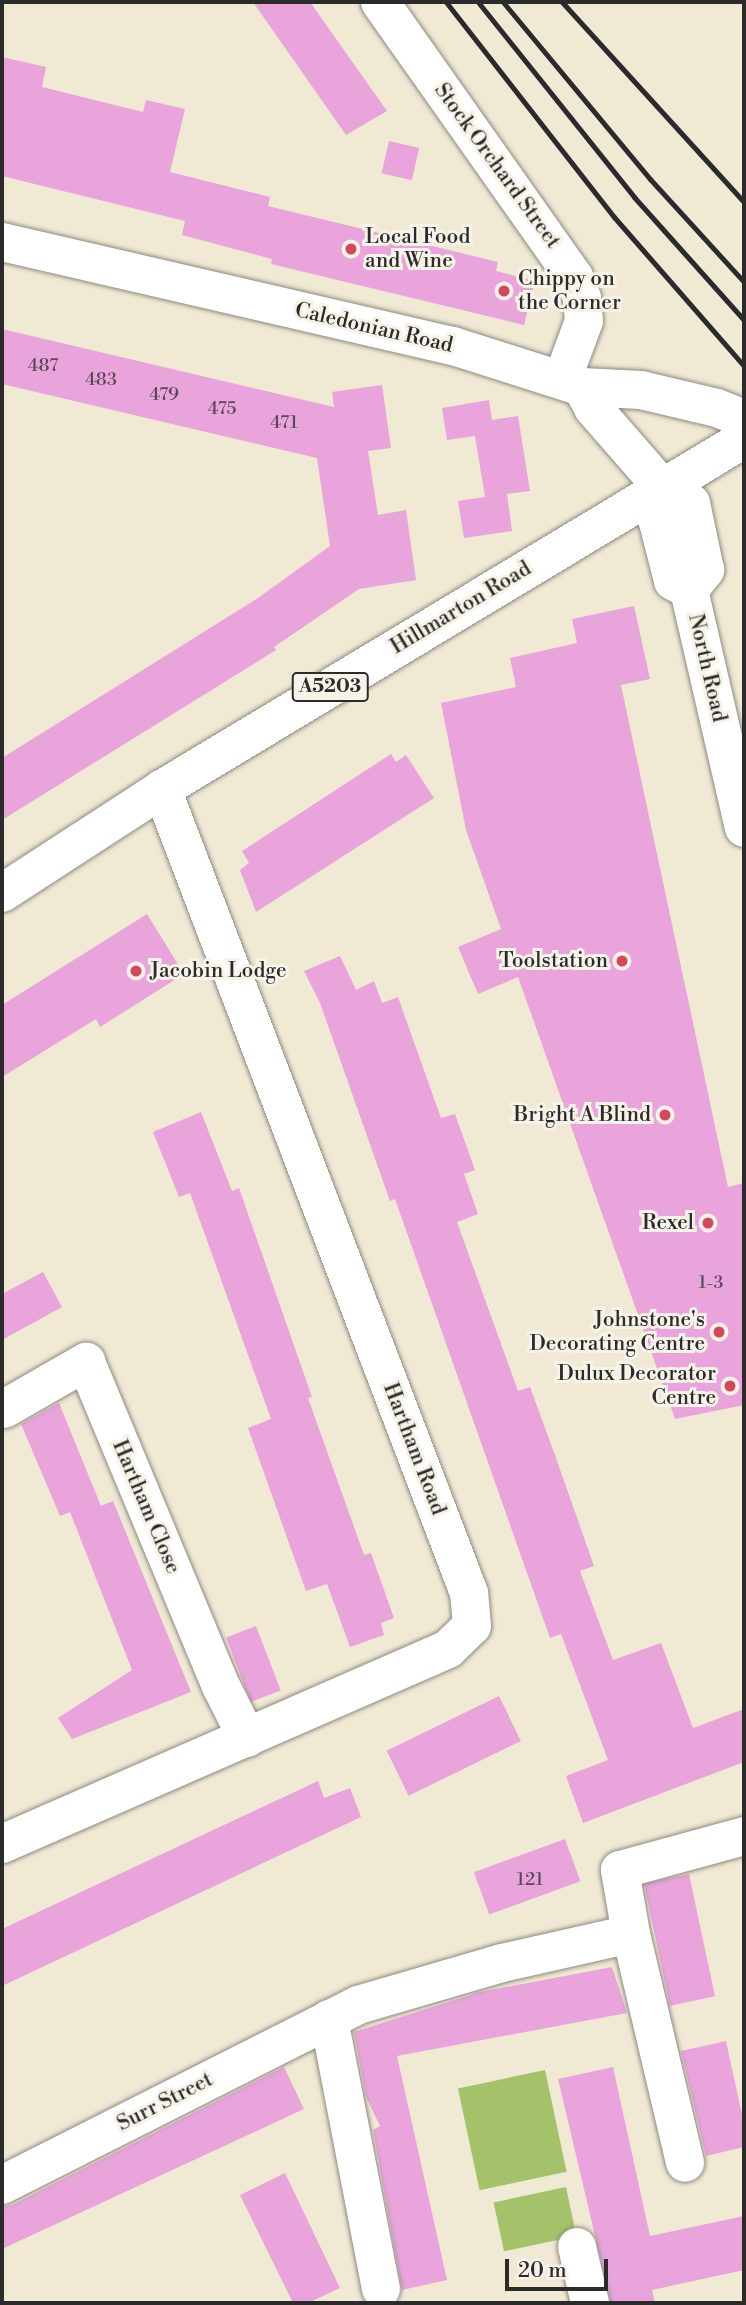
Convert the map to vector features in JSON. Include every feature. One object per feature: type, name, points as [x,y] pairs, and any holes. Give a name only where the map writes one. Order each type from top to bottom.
[{"type":"street","name":"Stock Orchard Street","points":[[380,2],[574,277],[582,298],[584,321],[572,384]]},
{"type":"street","name":"Caledonian Road","points":[[2,242],[453,345],[572,384],[641,390],[686,400],[744,419]]},
{"type":"street","name":"North Road","points":[[572,384],[662,487],[691,503],[705,569],[689,590],[744,828]]},
{"type":"street","name":"Hillmarton Road","points":[[2,893],[162,789],[744,439]]},
{"type":"street","name":"Hartham Road","points":[[2,1844],[448,1649],[472,1626],[469,1592],[162,789]]},
{"type":"street","name":"Hartham Close","points":[[4,1409],[86,1362],[222,1688],[247,1738]]},
{"type":"street","points":[[685,2163],[631,1934],[620,1870],[744,1836]]},
{"type":"street","name":"Surr Street","points":[[2,2185],[358,2005],[502,1963],[631,1934]]},
{"type":"street","points":[[329,2019],[381,2289]]},
{"type":"street","points":[[577,2247],[590,2303]]},
{"type":"green space","points":[[545,2070],[567,2172],[480,2190],[458,2089]]},
{"type":"green space","points":[[566,2187],[576,2236],[504,2251],[494,2202]]},
{"type":"building","points":[[253,2],[310,2],[387,111],[346,135]]},
{"type":"building","points":[[2,57],[46,67],[42,87],[143,112],[146,100],[185,109],[170,172],[270,197],[268,206],[498,262],[496,271],[535,281],[524,325],[271,264],[272,259],[182,235],[185,221],[2,176]]},
{"type":"building","points":[[389,141],[419,148],[412,180],[382,173]]},
{"type":"building","points":[[2,329],[334,407],[332,392],[382,385],[391,448],[368,451],[378,515],[406,510],[416,580],[359,589],[274,647],[276,650],[2,820],[2,758],[258,598],[330,546],[317,458],[2,384]]},
{"type":"building","points":[[489,400],[492,420],[518,416],[530,491],[507,494],[512,531],[464,538],[458,501],[485,497],[475,436],[447,440],[442,408]]},
{"type":"building","points":[[634,606],[650,679],[621,685],[728,1187],[744,1183],[744,1405],[675,1419],[518,977],[478,994],[458,947],[501,929],[466,830],[441,703],[516,687],[510,658],[577,643],[572,619]]},
{"type":"building","points":[[391,754],[396,762],[406,755],[434,798],[256,912],[240,870],[249,863],[242,851]]},
{"type":"building","points":[[147,914],[184,974],[100,1027],[96,1019],[2,1077],[2,1005]]},
{"type":"building","points":[[340,956],[356,990],[374,981],[382,1003],[398,997],[441,1118],[455,1114],[475,1170],[464,1174],[478,1214],[457,1222],[518,1391],[530,1387],[556,1458],[594,1566],[580,1571],[613,1660],[661,1643],[693,1728],[744,1709],[744,1762],[583,1823],[566,1776],[608,1760],[561,1634],[550,1638],[395,1199],[390,1201],[320,1003],[304,971]]},
{"type":"building","points":[[201,1112],[232,1191],[239,1188],[312,1397],[308,1398],[364,1555],[371,1553],[394,1618],[381,1623],[384,1635],[350,1647],[327,1584],[306,1591],[248,1428],[271,1419],[190,1193],[179,1197],[153,1132]]},
{"type":"building","points":[[43,1272],[62,1307],[2,1340],[2,1294]]},
{"type":"building","points":[[59,1403],[101,1506],[113,1501],[191,1692],[72,1739],[58,1718],[132,1670],[70,1512],[60,1516],[21,1424]]},
{"type":"building","points":[[256,1626],[281,1690],[251,1702],[226,1637]]},
{"type":"building","points":[[499,1696],[521,1741],[409,1796],[387,1751]]},
{"type":"building","points":[[318,1781],[324,1798],[350,1788],[361,1817],[2,1986],[2,1929]]},
{"type":"building","points":[[565,1839],[580,1881],[489,1914],[474,1872]]},
{"type":"building","points":[[689,1874],[715,1996],[670,2006],[644,1884]]},
{"type":"building","points":[[612,1967],[627,2013],[397,2056],[447,2280],[402,2290],[373,2130],[380,2126],[366,2097],[354,2032],[480,1992]]},
{"type":"building","points":[[726,2041],[744,2124],[744,2147],[706,2156],[681,2051]]},
{"type":"building","points":[[284,2067],[304,2109],[2,2249],[2,2207],[12,2205]]},
{"type":"building","points":[[613,2067],[650,2236],[744,2216],[744,2270],[652,2290],[655,2303],[611,2303],[558,2079]]},
{"type":"building","points":[[285,2173],[340,2288],[308,2303],[293,2303],[240,2195]]},
{"type":"railway","points":[[446,2],[614,217],[744,366]]},
{"type":"railway","points":[[478,2],[634,197],[744,320]]},
{"type":"railway","points":[[503,2],[650,179],[744,282]]},
{"type":"railway","points":[[562,2],[744,202]]},
{"type":"place","name":"Local Food and Wine","points":[[351,249]]},
{"type":"place","name":"Chippy on the Corner","points":[[504,291]]},
{"type":"place","name":"Toolstation","points":[[622,961]]},
{"type":"place","name":"Jacobin Lodge","points":[[136,971]]},
{"type":"place","name":"Bright A Blind","points":[[665,1115]]},
{"type":"place","name":"Rexel","points":[[708,1223]]},
{"type":"place","name":"Johnstone's Decorating Centre","points":[[719,1332]]},
{"type":"place","name":"Dulux Decorator Centre","points":[[730,1386]]}]
